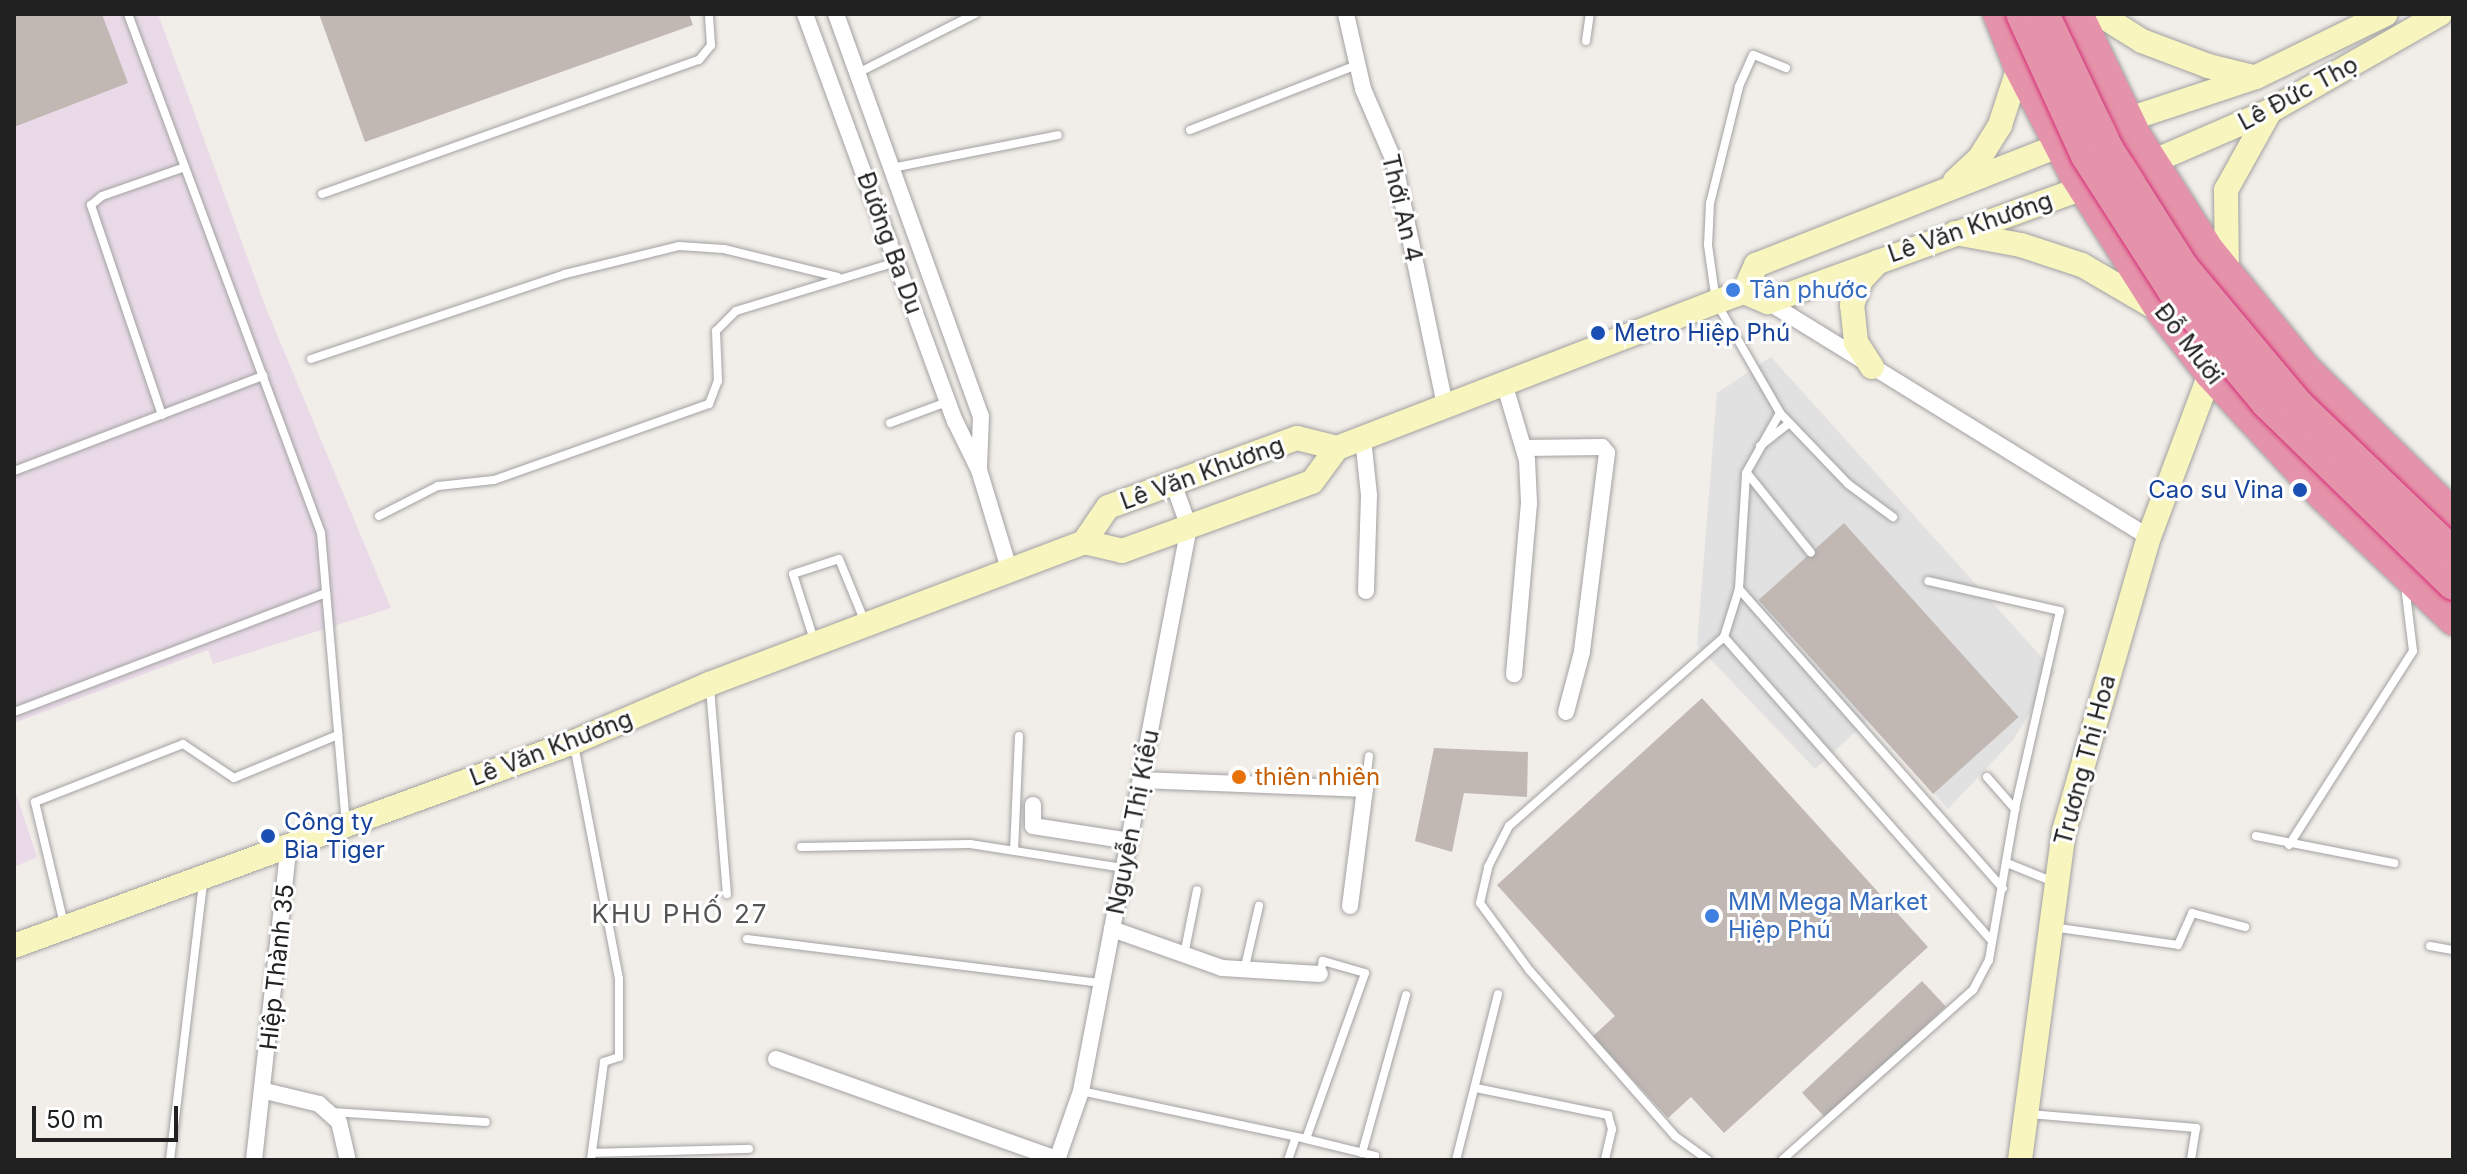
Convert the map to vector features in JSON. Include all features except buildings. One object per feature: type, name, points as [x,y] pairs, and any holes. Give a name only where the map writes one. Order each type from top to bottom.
[{"type":"highway","name":"Đỗ Mười","points":[[1998,14],[2024,78],[2059,146],[2116,243],[2161,311],[2210,374],[2323,496],[2453,620]]},
{"type":"highway","points":[[2021,14],[2086,156],[2172,290],[2266,403],[2453,585]]},
{"type":"highway","points":[[2044,14],[2109,150],[2184,268],[2299,405],[2453,552]]},
{"type":"highway","points":[[2078,14],[2097,59],[2152,162],[2227,273],[2307,370],[2453,514]]},
{"type":"highway","points":[[2024,78],[2097,59]]},
{"type":"highway","points":[[2116,243],[2180,206]]},
{"type":"main road","points":[[2099,14],[2142,41],[2208,66],[2256,77]]},
{"type":"main road","name":"Lê Đức Thọ","points":[[2128,119],[2256,77],[2386,14]]},
{"type":"main road","name":"Lê Đức Thọ","points":[[2152,162],[2270,111],[2440,14]]},
{"type":"main road","points":[[1946,190],[1979,159],[2024,78]]},
{"type":"main road","points":[[2227,273],[2226,190],[2270,111]]},
{"type":"main road","name":"Lê Văn Khương","points":[[1744,292],[1756,265],[2128,119]]},
{"type":"main road","name":"Lê Văn Khương","points":[[1768,302],[2152,162]]},
{"type":"main road","points":[[1953,233],[2021,245],[2082,265],[2161,311]]},
{"type":"main road","points":[[1872,367],[1856,342],[1852,305],[1861,280],[1882,258]]},
{"type":"main road","points":[[1337,448],[1744,292],[1768,302]]},
{"type":"main road","name":"Trương Thị Hoa","points":[[2020,1160],[2056,883],[2090,731],[2149,537],[2210,374]]},
{"type":"main road","name":"Lê Văn Khương","points":[[14,946],[574,742],[709,684],[1010,572],[1084,542],[1108,507],[1297,438],[1337,448],[1312,482],[1122,551],[1084,542]]},
{"type":"street","name":"Đường Ba Du","points":[[805,14],[948,401],[979,470],[1010,572]]},
{"type":"street","name":"Đường Ba Du","points":[[836,14],[981,416],[979,470]]},
{"type":"street","name":"Thới An 4","points":[[1346,14],[1358,65],[1394,161],[1445,406]]},
{"type":"street","points":[[834,91],[858,74]]},
{"type":"street","points":[[1768,302],[2149,537]]},
{"type":"street","points":[[1504,383],[1524,448],[1529,503],[1514,674]]},
{"type":"street","points":[[1363,438],[1369,495],[1366,591]]},
{"type":"street","points":[[1524,448],[1602,447],[1607,453],[1582,652],[1566,712]]},
{"type":"street","points":[[1173,483],[1189,527]]},
{"type":"street","name":"Nguyễn Thị Kiểu","points":[[1057,1160],[1081,1091],[1189,527]]},
{"type":"street","points":[[1142,780],[1365,789],[1350,906]]},
{"type":"street","points":[[1033,805],[1033,826],[1130,841]]},
{"type":"street","name":"Hiệp Thành 35","points":[[254,1160],[265,1091],[289,844]]},
{"type":"street","points":[[1112,929],[1184,956],[1244,972],[1320,974]]},
{"type":"street","points":[[776,1059],[1057,1160]]},
{"type":"street","points":[[265,1091],[319,1104],[339,1122],[348,1160]]},
{"type":"lane","points":[[128,14],[321,533],[346,823]]},
{"type":"lane","points":[[322,194],[699,60],[711,45],[709,14]]},
{"type":"lane","points":[[858,74],[974,14]]},
{"type":"lane","points":[[1586,41],[1590,14]]},
{"type":"lane","points":[[1786,68],[1753,55],[1739,87],[1710,203],[1708,245],[1716,302],[1780,413],[1848,484],[1893,517]]},
{"type":"lane","points":[[1190,130],[1358,65]]},
{"type":"lane","points":[[892,168],[1058,135]]},
{"type":"lane","points":[[162,415],[91,205],[102,196],[185,167]]},
{"type":"lane","points":[[311,359],[565,274],[679,246],[724,249],[839,277]]},
{"type":"lane","points":[[379,516],[438,486],[494,480],[709,404],[718,381],[716,331],[736,311],[896,262]]},
{"type":"lane","points":[[14,471],[263,376]]},
{"type":"lane","points":[[890,423],[948,401]]},
{"type":"lane","points":[[1708,1160],[1675,1136],[1530,971],[1480,903],[1488,867],[1509,826],[1724,637],[1739,589],[1746,473],[1780,413]]},
{"type":"lane","points":[[1759,446],[1789,423]]},
{"type":"lane","points":[[1746,473],[1811,553]]},
{"type":"lane","points":[[815,645],[793,574],[839,559],[867,625]]},
{"type":"lane","points":[[2289,845],[2413,651],[2404,606],[2406,574]]},
{"type":"lane","points":[[1782,1160],[1973,990],[1989,960],[1990,939],[2003,888],[2015,809],[2060,611],[1928,581]]},
{"type":"lane","points":[[1739,589],[2003,888]]},
{"type":"lane","points":[[14,712],[326,593]]},
{"type":"lane","points":[[1724,637],[1990,939]]},
{"type":"lane","points":[[709,684],[727,894]]},
{"type":"lane","points":[[65,927],[35,802],[183,744],[234,778],[338,735]]},
{"type":"lane","points":[[1014,851],[1019,736]]},
{"type":"lane","points":[[574,742],[619,979],[619,1057],[604,1062],[592,1156],[749,1149]]},
{"type":"lane","points":[[1365,789],[1369,756]]},
{"type":"lane","points":[[1987,777],[2015,809]]},
{"type":"lane","points":[[2256,836],[2289,845],[2394,863]]},
{"type":"lane","points":[[801,847],[970,844],[1124,869]]},
{"type":"lane","points":[[2007,863],[2056,883]]},
{"type":"lane","points":[[170,1160],[204,875]]},
{"type":"lane","points":[[1184,956],[1197,890]]},
{"type":"lane","points":[[1244,972],[1259,906]]},
{"type":"lane","points":[[2051,926],[2178,945],[2192,913],[2245,927]]},
{"type":"lane","points":[[747,939],[1101,983]]},
{"type":"lane","points":[[2430,946],[2453,950]]},
{"type":"lane","points":[[1306,1139],[1365,973],[1323,961],[1320,974]]},
{"type":"lane","points":[[1456,1160],[1498,994]]},
{"type":"lane","points":[[1362,1153],[1406,995]]},
{"type":"lane","points":[[1476,1088],[1608,1115],[1612,1129],[1605,1160]]},
{"type":"lane","points":[[1081,1091],[1306,1139],[1375,1156],[1375,1160]]},
{"type":"lane","points":[[327,1111],[486,1122]]},
{"type":"lane","points":[[2028,1113],[2196,1128],[2191,1160]]},
{"type":"lane","points":[[1288,1160],[1296,1137]]},
{"type":"shaded area","points":[[14,14],[158,14],[266,308],[391,608],[213,664],[208,650],[14,723]]},
{"type":"shaded area","points":[[1771,357],[2055,672],[2013,740],[1948,809],[1868,720],[1815,769],[1697,645],[1717,393]]},
{"type":"shaded area","points":[[14,788],[37,857],[14,867]]},
{"type":"place","name":"Tân phước","points":[[1733,290]]},
{"type":"place","name":"Metro Hiệp Phú","points":[[1598,333]]},
{"type":"place","name":"Cao su Vina","points":[[2300,490]]},
{"type":"place","name":"thiên nhiên","points":[[1239,777]]},
{"type":"place","name":"Công ty Bia Tiger","points":[[268,836]]},
{"type":"place","name":"MM Mega Market Hiệp Phú","points":[[1712,916]]},
{"type":"district","name":"KHU PHỐ 27","points":[[680,914]]}]
